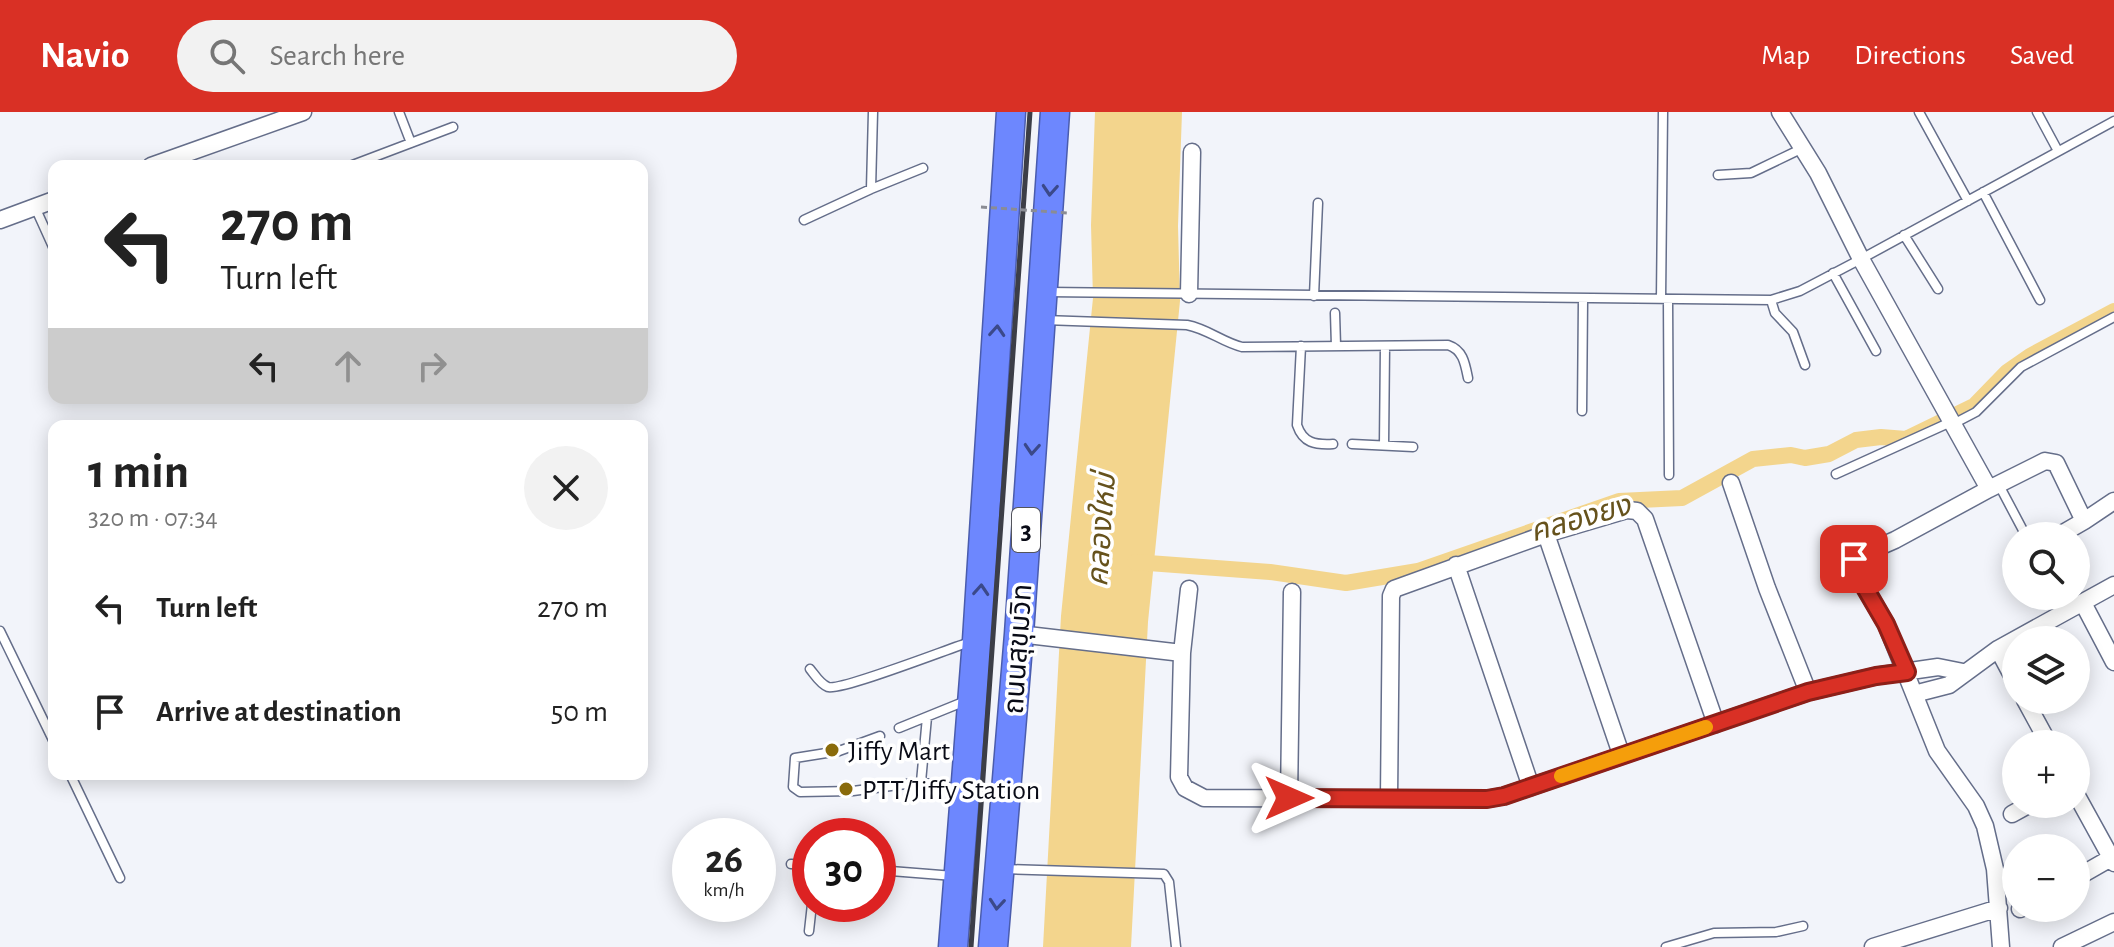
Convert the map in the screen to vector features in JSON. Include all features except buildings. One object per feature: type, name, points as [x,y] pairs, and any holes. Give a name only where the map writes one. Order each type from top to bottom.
[{"type":"highway","name":"ถนนสุขุมวิท","points":[[953,947],[973,699],[1011,112]]},
{"type":"highway","name":"ถนนสุขุมวิท","points":[[993,947],[999,869],[1031,635],[1041,320],[1055,112]]},
{"type":"street","points":[[181,160],[303,112]]},
{"type":"street","points":[[1780,112],[1803,148],[1861,259],[1952,419],[1994,487]]},
{"type":"street","points":[[1186,294],[1192,152]]},
{"type":"street","points":[[0,220],[48,202]]},
{"type":"street","points":[[2001,947],[1991,911],[1995,869],[1985,826],[1976,806],[1937,751],[1902,672],[1886,624],[1861,581],[1854,559],[2045,461],[2054,461],[2084,521],[2114,501]]},
{"type":"street","points":[[1731,483],[1767,588],[1808,692]]},
{"type":"street","points":[[1389,798],[1391,596],[1401,585],[1546,534],[1627,510],[1637,511],[1645,519],[1716,724]]},
{"type":"street","points":[[1546,534],[1621,754]]},
{"type":"street","points":[[1456,565],[1531,787]]},
{"type":"street","points":[[2090,599],[2114,585]]},
{"type":"street","points":[[1189,589],[1182,653],[1179,777],[1185,788],[1204,798],[1487,799],[1531,787],[1808,692],[1876,676],[1938,667],[1963,672]]},
{"type":"street","points":[[1289,798],[1292,592]]},
{"type":"street","points":[[1914,694],[1949,685],[1998,649],[2070,610]]},
{"type":"street","points":[[2087,610],[2114,662]]},
{"type":"street","points":[[1031,635],[1182,653]]},
{"type":"street","points":[[1998,649],[2002,657]]},
{"type":"street","points":[[2089,818],[2113,860],[2090,871]]},
{"type":"street","points":[[1873,947],[1991,911]]},
{"type":"street","points":[[2062,947],[2114,922]]},
{"type":"lane","points":[[399,112],[411,143]]},
{"type":"lane","points":[[871,189],[873,112]]},
{"type":"lane","points":[[1663,112],[1669,475]]},
{"type":"lane","points":[[1919,112],[1968,201]]},
{"type":"lane","points":[[2037,112],[2058,151]]},
{"type":"lane","points":[[1043,291],[1771,300],[1800,291],[2114,121]]},
{"type":"lane","points":[[366,160],[453,127]]},
{"type":"lane","points":[[1718,175],[1759,171],[1803,148]]},
{"type":"lane","points":[[804,220],[923,168]]},
{"type":"lane","points":[[1983,192],[2040,300]]},
{"type":"lane","points":[[1314,296],[1318,203]]},
{"type":"lane","points":[[35,207],[48,236]]},
{"type":"lane","points":[[1904,235],[1938,289]]},
{"type":"lane","points":[[1833,273],[1876,351]]},
{"type":"lane","points":[[1582,411],[1583,300]]},
{"type":"lane","points":[[1771,300],[1775,313],[1793,332],[1805,365]]},
{"type":"lane","points":[[1335,313],[1336,346]]},
{"type":"lane","points":[[1836,474],[1984,405],[2021,367],[2114,317]]},
{"type":"lane","points":[[1041,320],[1187,325],[1201,328],[1229,344],[1242,347],[1448,345],[1457,348],[1468,378]]},
{"type":"lane","points":[[1301,346],[1297,425],[1301,436],[1308,441],[1333,444]]},
{"type":"lane","points":[[1384,445],[1385,346]]},
{"type":"lane","points":[[1352,444],[1413,447]]},
{"type":"lane","points":[[1994,487],[2017,522]]},
{"type":"lane","points":[[0,631],[48,730]]},
{"type":"lane","points":[[810,669],[822,683],[834,688],[977,640]]},
{"type":"lane","points":[[899,728],[973,699]]},
{"type":"lane","points":[[921,782],[927,717]]},
{"type":"lane","points":[[880,736],[839,751],[795,758],[793,787],[800,792],[853,791],[921,782],[966,790]]},
{"type":"lane","points":[[73,780],[120,878]]},
{"type":"lane","points":[[999,869],[1156,873],[1167,877],[1176,947]]},
{"type":"lane","points":[[896,871],[959,876]]},
{"type":"lane","points":[[809,931],[810,922]]},
{"type":"lane","points":[[1666,947],[1714,933],[1776,932],[1803,926]]},
{"type":"path","points":[[981,207],[1068,213]]},
{"type":"water","name":"คลองใหม่","points":[[1095,112],[1182,112],[1178,226],[1180,301],[1148,622],[1131,947],[1043,947],[1061,616],[1093,298],[1091,225]]},
{"type":"waterway","name":"คลองยง","points":[[1135,562],[1270,572],[1346,583],[1418,571],[1619,501],[1682,498],[1753,459],[1791,455],[1805,458],[1829,454],[1856,440],[1881,437],[1906,439],[1974,406],[2007,372],[2030,356],[2114,311]]},
{"type":"railway","points":[[971,947],[1030,112]]},
{"type":"slow traffic","points":[[1561,776],[1706,727]]},
{"type":"place","name":"Jiffy Mart","points":[[832,750]]},
{"type":"place","name":"PTT/Jiffy Station","points":[[846,789]]},
{"type":"route","points":[[1289,798],[1487,799],[1504,796],[1808,692],[1907,672],[1886,624],[1861,581],[1854,559]]}]
